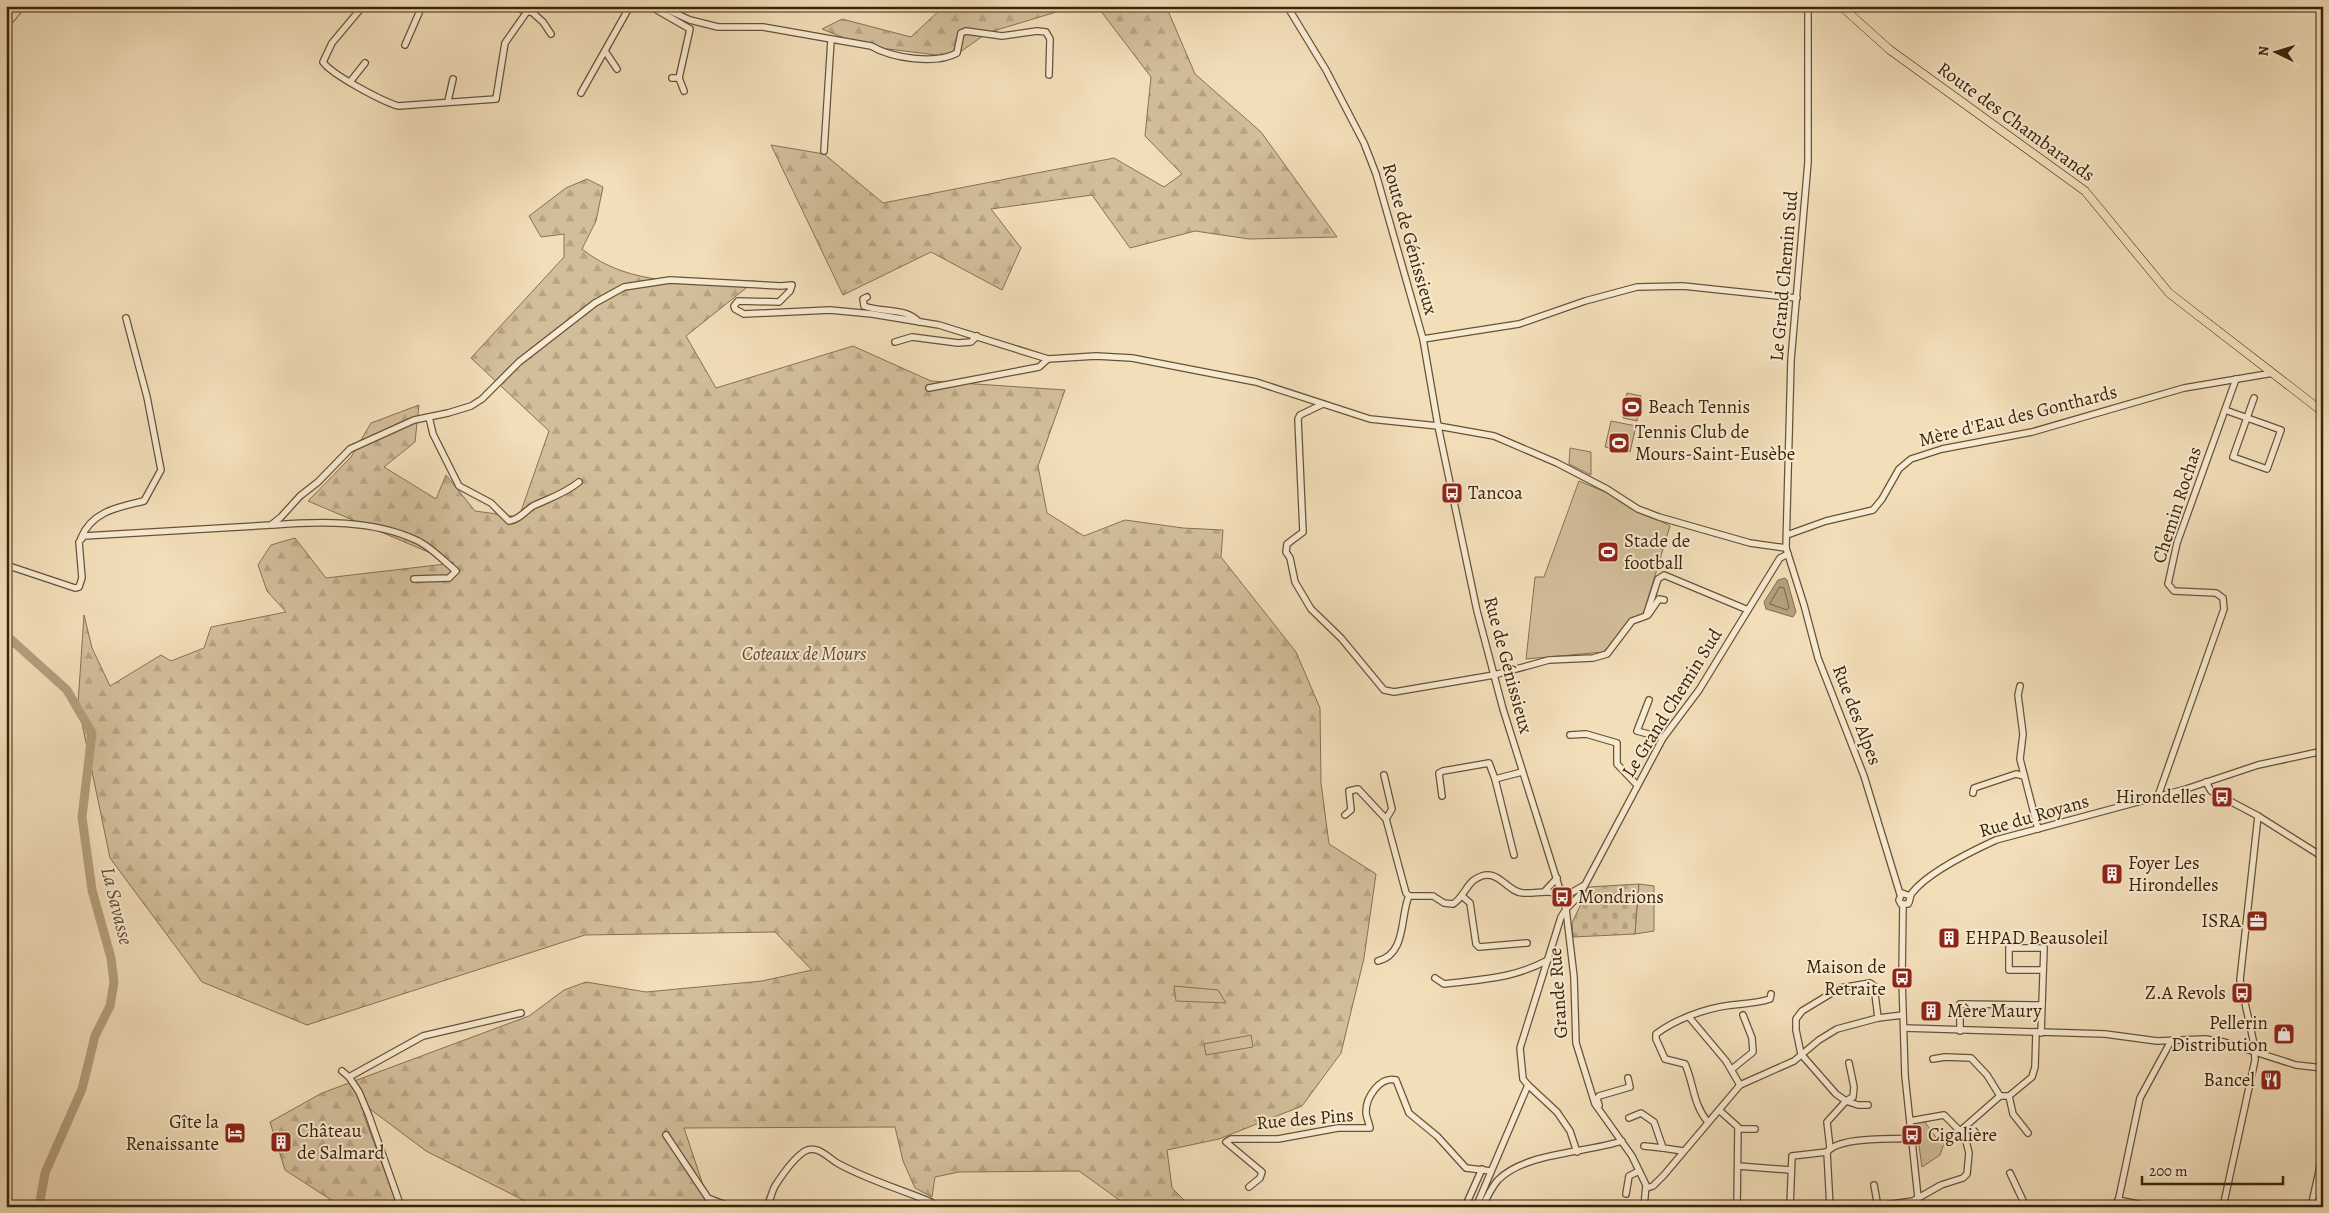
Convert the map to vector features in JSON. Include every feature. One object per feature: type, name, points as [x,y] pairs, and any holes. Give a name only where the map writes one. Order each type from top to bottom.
[{"type":"main road","points":[[6,24],[20,6]]},
{"type":"main road","name":"Route des Chambarands","points":[[1841,6],[1890,50],[2085,191],[2169,293],[2323,412]]},
{"type":"street","points":[[363,6],[332,43],[324,63],[327,68],[350,82],[388,103],[398,106],[496,99],[505,43],[529,8]]},
{"type":"street","points":[[405,45],[422,6]]},
{"type":"street","points":[[512,6],[529,8],[543,22],[551,34]]},
{"type":"street","points":[[581,93],[630,6]]},
{"type":"street","points":[[650,6],[690,29],[676,78],[684,91]]},
{"type":"street","points":[[659,6],[690,20],[718,27],[763,27],[871,46],[880,51],[914,59],[951,56],[957,52],[962,33],[966,31],[1002,36],[1038,30],[1046,32],[1050,39],[1049,75]]},
{"type":"street","name":"Route de Génissieux","points":[[1287,6],[1326,70],[1372,162],[1423,339],[1438,426]]},
{"type":"street","name":"Le Grand Chemin Sud","points":[[1566,909],[1579,896],[1663,738],[1699,690],[1775,566],[1788,554],[1791,360],[1808,162],[1808,6]]},
{"type":"street","points":[[2318,6],[2323,8]]},
{"type":"street","points":[[824,151],[830,40]]},
{"type":"street","points":[[605,50],[617,69]]},
{"type":"street","points":[[350,82],[365,63]]},
{"type":"street","points":[[448,101],[453,79]]},
{"type":"street","points":[[271,525],[350,449],[407,423],[461,409],[482,399],[511,369],[595,303],[632,284],[670,280],[781,286],[790,284],[790,291],[779,302],[742,301],[736,303],[735,309],[744,314],[830,310],[919,322],[977,336],[1048,359],[1096,356],[1141,359],[1256,382],[1370,419],[1438,426],[1481,433],[1558,462],[1638,509],[1659,517],[1788,554]]},
{"type":"street","points":[[1423,339],[1519,324],[1585,301],[1637,287],[1683,286],[1796,298]]},
{"type":"street","points":[[866,297],[863,300],[864,306],[873,310],[910,314],[919,322]]},
{"type":"street","points":[[6,565],[72,587],[79,587],[82,578],[81,538],[86,526],[108,509],[144,501],[161,470],[146,397],[126,318]]},
{"type":"street","points":[[894,342],[912,337],[958,343],[971,342],[977,336]]},
{"type":"street","points":[[930,388],[1038,367],[1048,359]]},
{"type":"street","name":"Mère d'Eau des Gonthards","points":[[1787,533],[1872,510],[1882,499],[1899,469],[1911,458],[1942,449],[2032,432],[2184,388],[2273,373]]},
{"type":"street","name":"Chemin Rochas","points":[[2158,796],[2224,609],[2223,598],[2216,593],[2174,591],[2168,584],[2177,543],[2236,379]]},
{"type":"street","points":[[2225,410],[2247,417],[2282,430],[2267,469],[2232,456],[2247,417],[2254,398]]},
{"type":"street","points":[[1323,404],[1300,415],[1298,419],[1303,532],[1287,544],[1285,548],[1290,558],[1296,582],[1311,609],[1341,638],[1384,690],[1394,692],[1494,675],[1549,660],[1593,658],[1607,654],[1632,621],[1646,616],[1659,599],[1664,600]]},
{"type":"street","points":[[429,417],[433,434],[459,486],[491,503],[509,521],[516,519],[531,507],[567,492],[579,482]]},
{"type":"street","name":"Rue de Génissieux","points":[[1438,426],[1477,611],[1522,772],[1566,909]]},
{"type":"street","points":[[81,538],[321,521],[378,528],[417,540],[456,571],[450,578],[414,578]]},
{"type":"street","name":"Rue des Alpes","points":[[1788,554],[1818,658],[1864,776],[1900,894]]},
{"type":"street","points":[[1646,616],[1658,579],[1664,575],[1748,610]]},
{"type":"street","points":[[2020,686],[2018,695],[2023,734],[2020,760],[2038,829]]},
{"type":"street","points":[[1649,700],[1637,731],[1663,738]]},
{"type":"street","points":[[1570,735],[1586,734],[1617,743],[1616,764],[1637,785]]},
{"type":"street","name":"Rue du Royans","points":[[1910,896],[1942,869],[1970,851],[1996,840],[2158,796],[2261,764],[2323,751]]},
{"type":"street","points":[[1442,796],[1439,773],[1489,763],[1495,779],[1514,855]]},
{"type":"street","points":[[1495,779],[1522,772]]},
{"type":"street","points":[[1973,792],[1974,788],[2016,774],[2024,776]]},
{"type":"street","points":[[1384,775],[1392,810],[1386,819]]},
{"type":"street","points":[[2206,782],[2211,791],[2258,816],[2323,858]]},
{"type":"street","points":[[1344,815],[1351,810],[1349,791],[1358,789],[1386,819],[1406,893],[1409,896],[1400,936],[1394,948],[1383,960],[1378,961]]},
{"type":"street","points":[[2223,1207],[2243,1120],[2255,1051],[2240,976],[2258,816]]},
{"type":"street","points":[[1409,896],[1433,896],[1450,905],[1462,896],[1471,883],[1485,876],[1499,877],[1512,889],[1522,893],[1544,891],[1562,896],[1585,885]]},
{"type":"street","points":[[1544,891],[1557,878]]},
{"type":"street","points":[[1903,904],[1909,902],[1910,896],[1906,892],[1900,894],[1899,900],[1903,904],[1903,1015],[1906,1076],[1919,1207]]},
{"type":"street","points":[[1462,896],[1470,903],[1476,944],[1479,947],[1526,944]]},
{"type":"street","points":[[1566,909],[1520,1048],[1523,1079],[1557,1112],[1570,1131],[1577,1152]]},
{"type":"street","name":"Grande Rue","points":[[1566,909],[1574,977],[1576,1043],[1595,1104],[1622,1141],[1647,1188]]},
{"type":"street","points":[[1960,1131],[2000,1096],[2009,1096],[2028,1081],[2034,1072],[2042,1005],[2044,948],[2009,948],[2009,970],[2043,970]]},
{"type":"street","points":[[1435,978],[1444,984],[1511,976],[1527,971],[1548,960]]},
{"type":"street","points":[[1868,1105],[1858,1105],[1836,1094],[1801,1054],[1796,1030],[1798,1014],[1840,988],[1870,983],[1874,986],[1878,1018]]},
{"type":"street","points":[[1708,1122],[1693,1095],[1692,1080],[1685,1064],[1665,1059],[1656,1039],[1658,1033],[1680,1020],[1728,1006],[1751,1005],[1770,999],[1771,994]]},
{"type":"street","points":[[1960,1031],[1960,1004],[2042,1005]]},
{"type":"street","points":[[349,1077],[423,1036],[522,1012]]},
{"type":"street","points":[[1732,1069],[1753,1052],[1752,1038],[1743,1015]]},
{"type":"street","points":[[1644,1207],[1647,1188],[1654,1186],[1740,1085],[1785,1066],[1837,1029],[1878,1018],[1903,1015]]},
{"type":"street","points":[[1689,1017],[1732,1069],[1740,1085]]},
{"type":"street","points":[[1904,1028],[2105,1034],[2171,1041],[2204,1039],[2224,1042],[2296,1065],[2323,1068]]},
{"type":"street","points":[[2153,1207],[2117,1204],[2140,1098],[2171,1041]]},
{"type":"street","points":[[1933,1059],[1945,1056],[1971,1058],[1987,1075],[2000,1096]]},
{"type":"street","points":[[1830,1207],[1827,1122],[1846,1100],[1853,1097],[1854,1087],[1849,1063]]},
{"type":"street","points":[[342,1070],[359,1092],[400,1207]]},
{"type":"street","name":"Rue des Pins","points":[[1249,1187],[1260,1178],[1262,1172],[1226,1142],[1231,1139],[1278,1139],[1338,1128],[1370,1128],[1366,1113],[1368,1102],[1382,1082],[1389,1078],[1396,1080],[1409,1113],[1437,1136],[1466,1168],[1491,1171]]},
{"type":"street","points":[[1600,1111],[1598,1097],[1630,1087],[1628,1078]]},
{"type":"street","points":[[1476,1207],[1528,1085]]},
{"type":"street","points":[[2009,1096],[2013,1114],[2028,1133]]},
{"type":"street","points":[[1719,1110],[1738,1126],[1737,1207]]},
{"type":"street","points":[[1629,1118],[1641,1113],[1654,1122],[1664,1148]]},
{"type":"street","points":[[1870,1207],[1918,1200],[1941,1185],[1959,1181],[1967,1174],[1969,1153],[1966,1141],[1960,1131],[1944,1115],[1910,1120]]},
{"type":"street","points":[[1738,1129],[1755,1128]]},
{"type":"street","points":[[666,1135],[708,1198],[731,1207]]},
{"type":"street","points":[[1790,1207],[1792,1156],[1828,1150],[1848,1142],[1913,1138]]},
{"type":"street","points":[[1496,1207],[1483,1205],[1498,1180],[1512,1171],[1527,1164],[1596,1149],[1622,1141]]},
{"type":"street","points":[[1644,1146],[1683,1151]]},
{"type":"street","points":[[766,1207],[775,1186],[798,1158],[806,1151],[813,1150],[821,1152],[833,1162],[850,1170],[931,1202],[935,1207]]},
{"type":"street","points":[[2311,1207],[2323,1153]]},
{"type":"street","points":[[1738,1166],[1791,1170]]},
{"type":"street","points":[[1465,1207],[1482,1170]]},
{"type":"street","points":[[1626,1194],[1629,1176],[1639,1171]]},
{"type":"street","points":[[2010,1173],[2026,1207]]},
{"type":"street","points":[[1874,1185],[1878,1206]]},
{"type":"street","points":[[2030,1207],[2038,1205]]},
{"type":"green space","points":[[940,6],[1076,6],[987,33],[953,57],[864,46],[822,29],[842,19],[911,37],[943,7]]},
{"type":"green space","points":[[1097,6],[1166,6],[1195,74],[1261,132],[1337,237],[1249,239],[1195,231],[1130,248],[1092,195],[991,209],[1021,248],[1002,290],[931,252],[843,295],[771,145],[824,154],[883,203],[1114,158],[1164,187],[1182,174],[1145,136],[1151,77]]},
{"type":"green space","name":"Coteaux de Mours","points":[[587,179],[603,187],[596,221],[582,249],[601,262],[621,271],[642,277],[664,280],[687,282],[755,281],[686,336],[716,388],[853,346],[931,381],[1065,390],[1038,466],[1047,513],[1084,536],[1125,520],[1183,528],[1223,530],[1221,557],[1296,652],[1320,708],[1321,783],[1329,844],[1376,874],[1364,958],[1341,1053],[1302,1106],[1219,1139],[1167,1150],[1172,1188],[1191,1207],[1129,1207],[1079,1171],[959,1172],[935,1177],[932,1197],[915,1188],[903,1161],[895,1127],[684,1128],[709,1203],[722,1207],[537,1207],[426,1151],[370,1109],[363,1113],[398,1207],[342,1207],[285,1170],[270,1122],[322,1093],[529,1016],[564,990],[586,982],[646,992],[762,981],[812,970],[775,932],[585,935],[307,1025],[202,982],[110,858],[78,704],[84,615],[92,648],[110,686],[161,655],[171,661],[204,648],[211,627],[286,612],[267,591],[258,565],[271,545],[295,538],[326,578],[454,563],[308,501],[351,457],[371,423],[419,405],[415,442],[384,467],[436,499],[446,475],[475,511],[519,517],[549,431],[471,358],[564,257],[564,234],[541,237],[529,216],[566,188]]},
{"type":"green space","name":"Beach Tennis","points":[[1627,393],[1641,396],[1637,421],[1623,418]]},
{"type":"green space","points":[[1611,421],[1636,426],[1630,452],[1605,447]]},
{"type":"green space","points":[[1570,448],[1591,452],[1591,475],[1569,464]]},
{"type":"green space","name":"Stade de football","points":[[1579,481],[1605,492],[1670,526],[1644,612],[1603,652],[1526,659],[1535,577],[1544,577]]},
{"type":"green space","points":[[1639,884],[1635,934],[1573,937],[1572,923],[1589,887]]},
{"type":"green space","points":[[1639,884],[1654,886],[1654,931],[1635,934]]},
{"type":"green space","points":[[1174,986],[1218,990],[1226,1003],[1176,1001]]},
{"type":"green space","points":[[1251,1035],[1253,1047],[1206,1055],[1204,1044]]},
{"type":"green space","points":[[1918,1121],[1924,1121],[1938,1140],[1954,1129],[1959,1135],[1943,1146],[1940,1155],[1922,1167],[1916,1124]]},
{"type":"water","points":[[1785,578],[1796,612],[1793,617],[1766,609],[1764,602],[1778,580]]},
{"type":"waterway","name":"La Savasse","points":[[6,635],[67,690],[92,733],[82,817],[92,890],[111,958],[114,982],[110,1006],[95,1036],[82,1089],[45,1173],[39,1207]]},
{"type":"place","name":"Beach Tennis","points":[[1632,407]]},
{"type":"place","name":"Tennis Club de Mours-Saint-Eusèbe","points":[[1619,443]]},
{"type":"place","name":"Tancoa","points":[[1452,493]]},
{"type":"place","name":"Stade de football","points":[[1608,552]]},
{"type":"place","name":"Hirondelles","points":[[2222,797]]},
{"type":"place","name":"Foyer Les Hirondelles","points":[[2112,874]]},
{"type":"place","name":"Mondrions","points":[[1562,897]]},
{"type":"place","name":"ISRA","points":[[2257,921]]},
{"type":"place","name":"EHPAD Beausoleil","points":[[1949,938]]},
{"type":"place","name":"Maison de Retraite","points":[[1902,978]]},
{"type":"place","name":"Z.A Revols","points":[[2242,993]]},
{"type":"place","name":"Mère Maury","points":[[1931,1011]]},
{"type":"place","name":"Pellerin Distribution","points":[[2284,1034]]},
{"type":"place","name":"Bancel","points":[[2271,1080]]},
{"type":"place","name":"Gîte la Renaissante","points":[[235,1133]]},
{"type":"place","name":"Cigalière","points":[[1912,1135]]},
{"type":"place","name":"Château de Salmard","points":[[281,1142]]}]
